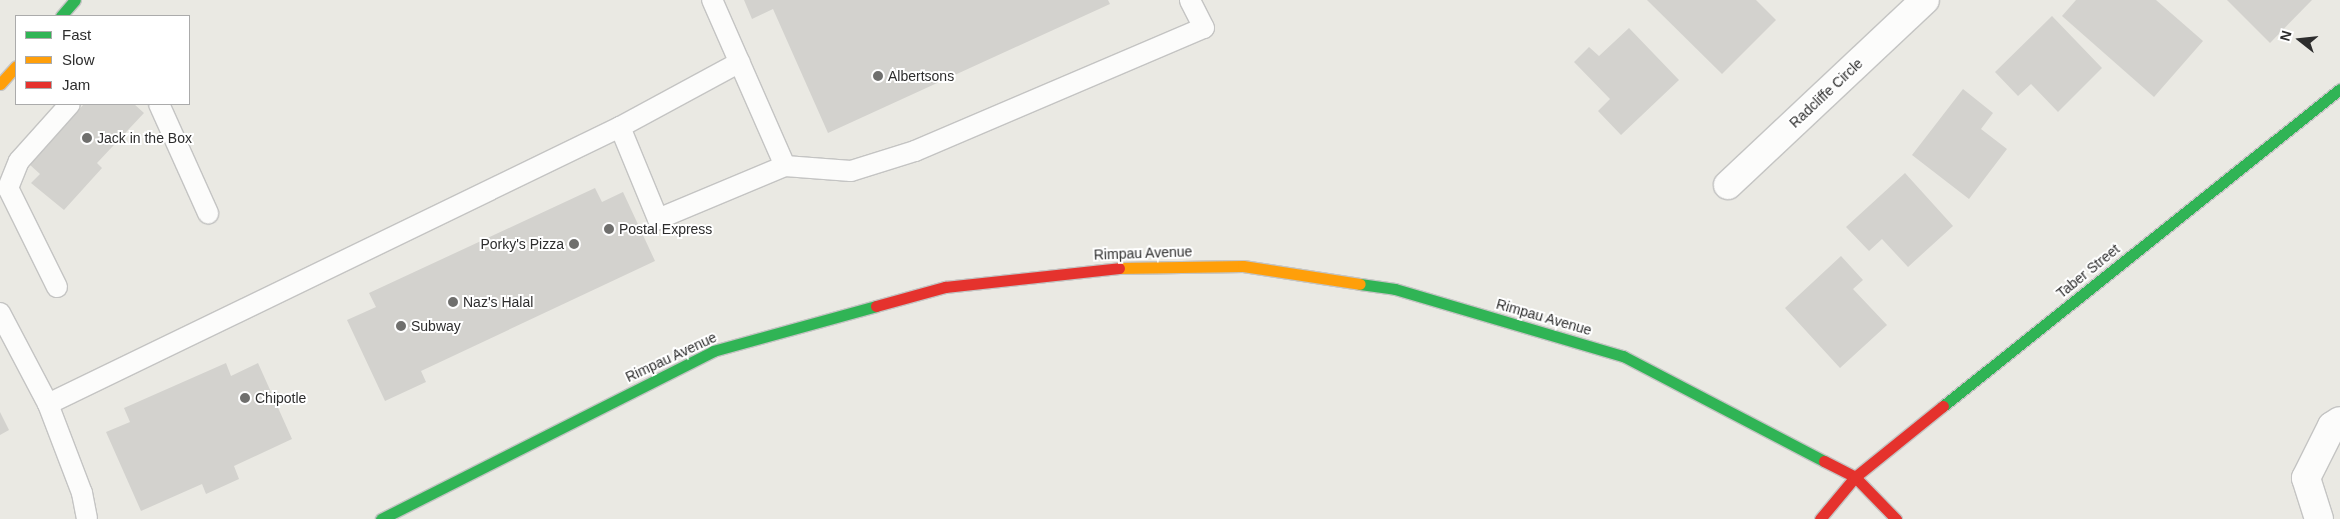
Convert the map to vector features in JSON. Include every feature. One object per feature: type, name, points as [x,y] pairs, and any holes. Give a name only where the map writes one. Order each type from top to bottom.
[{"type":"main road","points":[[62,15],[75,0]]},
{"type":"main road","points":[[0,84],[15,67]]},
{"type":"main road","name":"Taber Street","points":[[1820,519],[1854,477],[2340,89]]},
{"type":"main road","name":"Rimpau Avenue","points":[[381,519],[713,351],[945,287],[1108,268],[1243,266],[1395,289],[1623,356],[1854,477],[1896,519]]},
{"type":"street","name":"Radcliffe Circle","points":[[1728,185],[1925,0]]},
{"type":"street","points":[[2319,519],[2306,478],[2332,426],[2340,421]]},
{"type":"lane","points":[[712,0],[785,166]]},
{"type":"lane","points":[[620,127],[658,219],[785,166],[851,171],[915,151],[1204,28],[1190,0]]},
{"type":"lane","points":[[48,404],[620,127],[740,62]]},
{"type":"lane","points":[[57,287],[8,188],[19,161],[69,105]]},
{"type":"lane","points":[[159,105],[208,213]]},
{"type":"lane","points":[[0,313],[48,404],[82,493],[87,519]]},
{"type":"building","name":"Albertsons","points":[[744,0],[1108,0],[1110,4],[828,133],[773,9],[752,19]]},
{"type":"building","points":[[1647,0],[1756,0],[1776,20],[1722,74]]},
{"type":"building","points":[[2076,0],[2156,0],[2203,41],[2154,97],[2062,16]]},
{"type":"building","points":[[2227,0],[2312,0],[2270,43]]},
{"type":"building","points":[[2052,16],[2102,68],[2058,112],[2031,84],[2018,96],[1995,72]]},
{"type":"building","points":[[1629,28],[1679,80],[1621,135],[1598,111],[1610,99],[1574,62],[1589,47],[1599,56]]},
{"type":"building","points":[[1963,89],[1993,113],[1981,129],[2007,149],[1969,199],[1912,155]]},
{"type":"building","name":"Jack in the Box","points":[[83,105],[135,105],[144,113],[97,163],[102,168],[64,210],[31,183],[40,174],[29,164]]},
{"type":"building","points":[[1905,173],[1953,226],[1908,267],[1882,239],[1869,251],[1846,227]]},
{"type":"building","points":[[595,188],[602,202],[623,192],[655,261],[421,371],[426,382],[385,401],[347,320],[376,307],[369,293]]},
{"type":"building","points":[[1841,256],[1863,280],[1853,289],[1887,325],[1840,368],[1785,308]]},
{"type":"building","points":[[226,363],[231,376],[258,363],[292,439],[234,466],[239,479],[206,494],[202,484],[141,511],[106,432],[130,422],[124,408]]},
{"type":"building","points":[[0,412],[9,430],[0,435]]},
{"type":"traffic: fast","points":[[62,15],[75,0]]},
{"type":"traffic: fast","points":[[1943,406],[2340,89]]},
{"type":"traffic: fast","points":[[1360,284],[1395,289],[1623,356],[1824,461]]},
{"type":"traffic: fast","points":[[381,519],[713,351],[876,306]]},
{"type":"traffic: slow","points":[[0,84],[15,67]]},
{"type":"traffic: slow","points":[[1119,268],[1243,266],[1360,284]]},
{"type":"traffic: jam","points":[[876,306],[945,287],[1119,268]]},
{"type":"traffic: jam","points":[[1820,519],[1855,477],[1943,406]]},
{"type":"traffic: jam","points":[[1824,461],[1855,477],[1896,519]]},
{"type":"place","name":"Albertsons","points":[[878,76]]},
{"type":"place","name":"Jack in the Box","points":[[87,138]]},
{"type":"place","name":"Postal Express","points":[[609,229]]},
{"type":"place","name":"Porky's Pizza","points":[[574,244]]},
{"type":"place","name":"Naz's Halal","points":[[453,302]]},
{"type":"place","name":"Subway","points":[[401,326]]},
{"type":"place","name":"Chipotle","points":[[245,398]]}]
